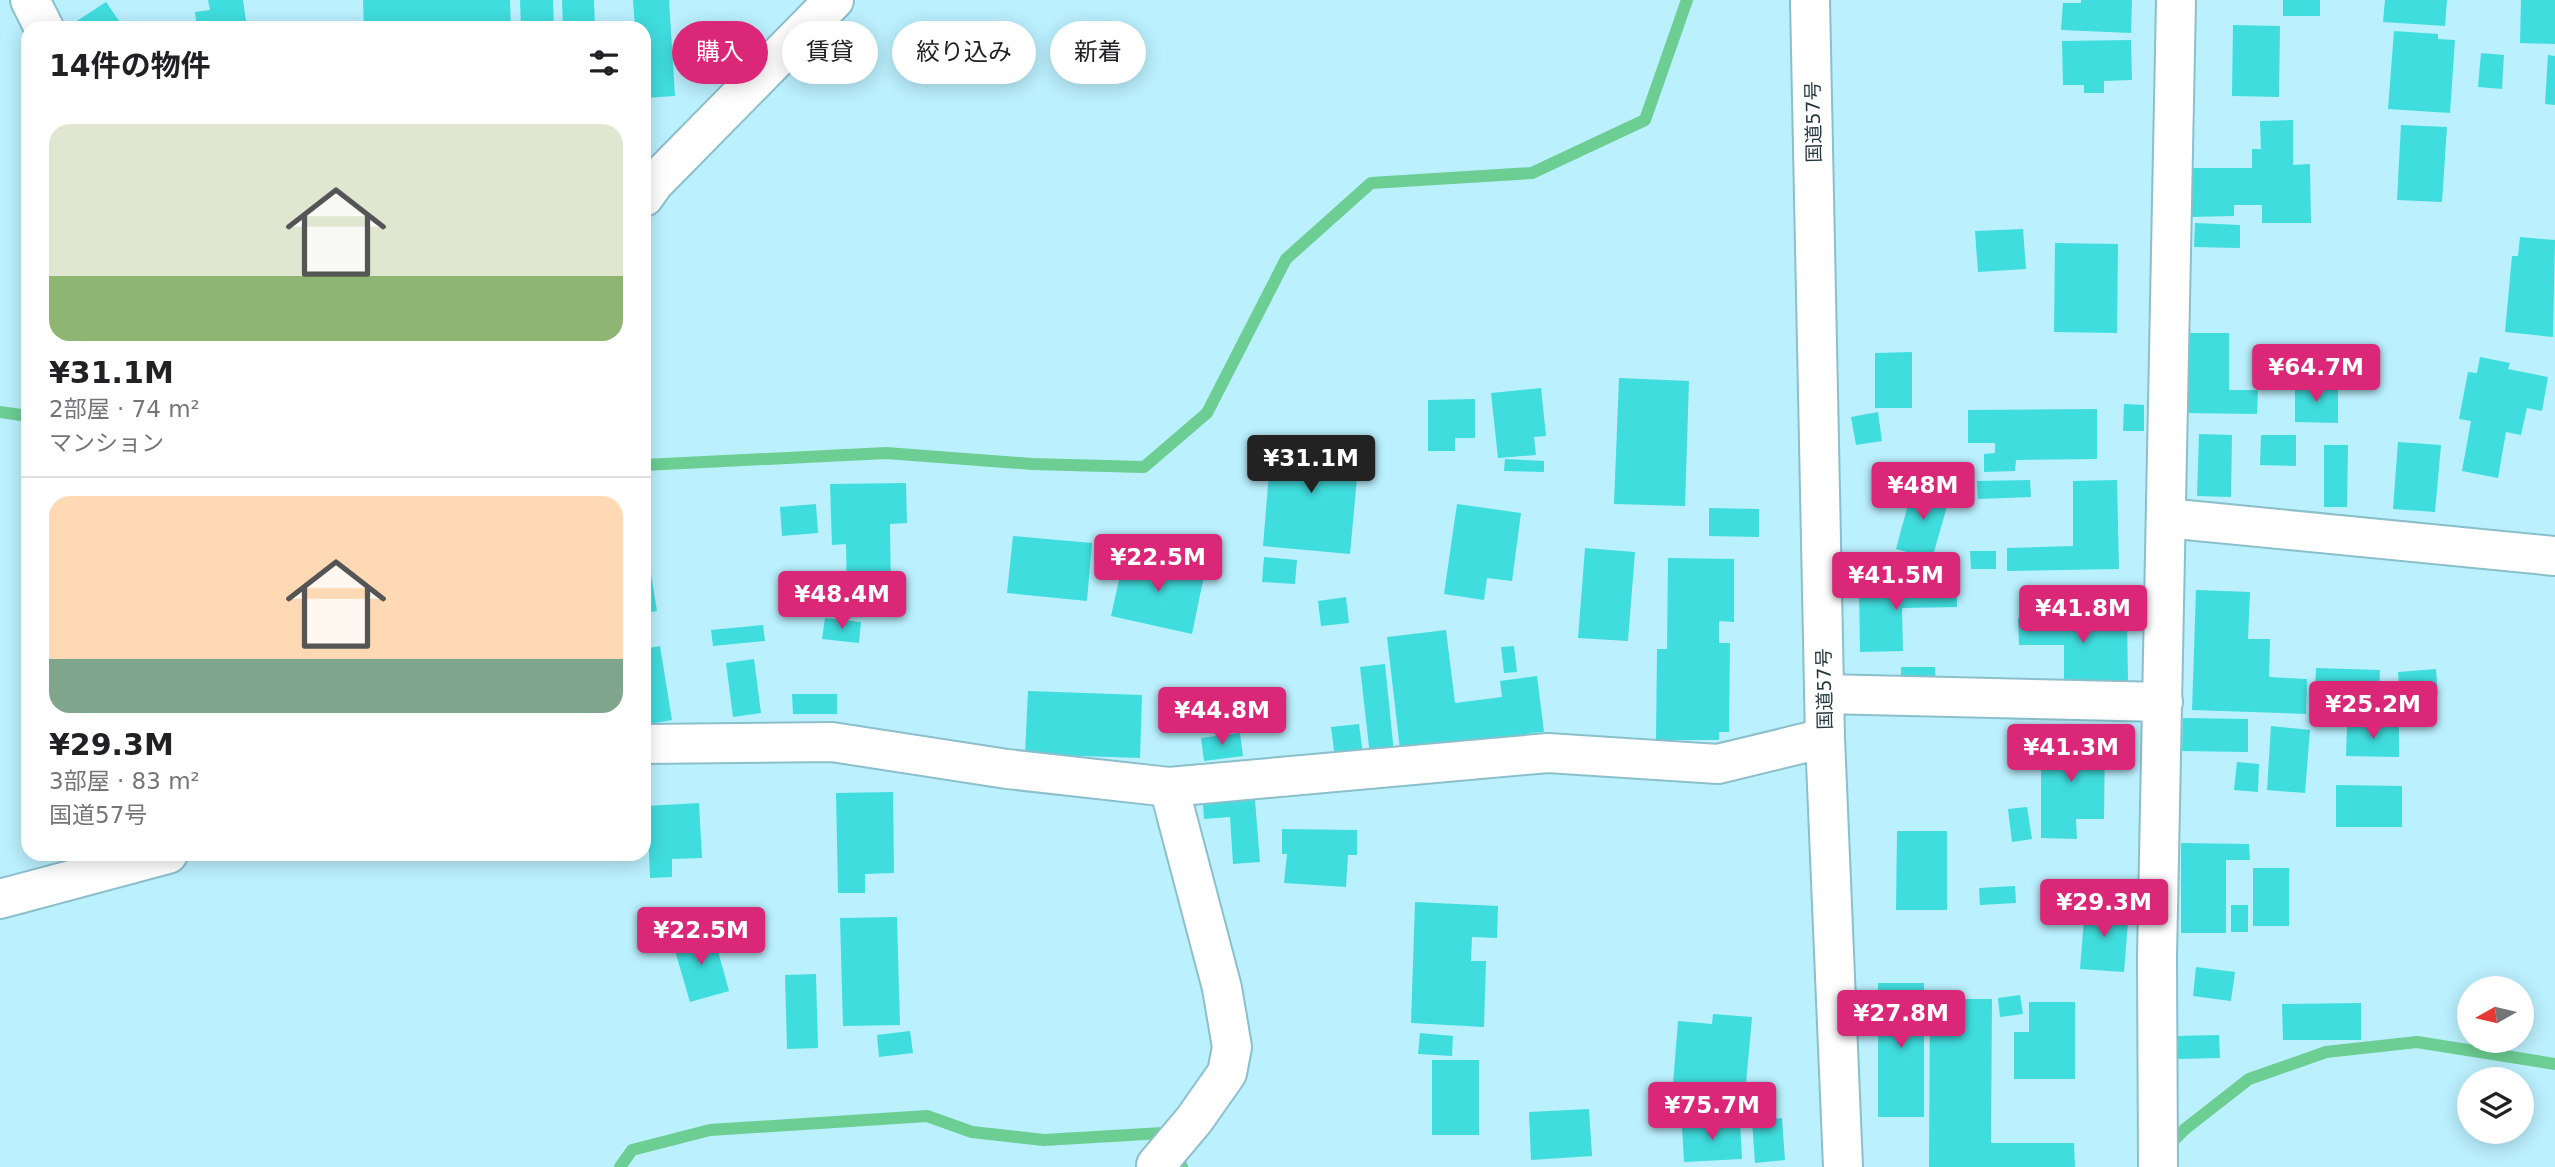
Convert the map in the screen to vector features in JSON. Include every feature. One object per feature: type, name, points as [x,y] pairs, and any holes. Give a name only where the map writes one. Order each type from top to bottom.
[{"type":"main road","points":[[30,0],[40,21]]},
{"type":"main road","points":[[651,187],[834,0]]},
{"type":"main road","name":"国道57号","points":[[1810,0],[1825,738],[1843,1167]]},
{"type":"main road","points":[[2158,1167],[2158,957],[2176,0]]},
{"type":"main road","points":[[2166,518],[2555,556]]},
{"type":"main road","points":[[1824,695],[2163,702]]},
{"type":"main road","points":[[651,744],[832,742],[1007,769],[1169,787],[1548,753],[1718,764],[1825,738]]},
{"type":"main road","points":[[1146,1166],[1194,1120],[1227,1073],[1231,1047],[1222,988],[1169,787]]},
{"type":"main road","points":[[0,899],[142,861]]},
{"type":"building","points":[[208,0],[243,0],[246,21],[196,21],[195,12],[210,10]]},
{"type":"building","points":[[363,0],[510,0],[511,21],[364,21]]},
{"type":"building","points":[[520,0],[553,0],[554,21],[521,21]]},
{"type":"building","points":[[562,0],[594,0],[595,21],[563,21]]},
{"type":"building","points":[[633,0],[669,0],[672,84],[674,84],[675,96],[651,98],[651,21],[634,21]]},
{"type":"building","points":[[2081,0],[2132,0],[2131,33],[2061,30],[2063,3],[2081,3]]},
{"type":"building","points":[[2283,0],[2320,0],[2320,16],[2283,16]]},
{"type":"building","points":[[2385,0],[2447,0],[2445,26],[2383,22]]},
{"type":"building","points":[[2521,0],[2555,0],[2555,44],[2520,43]]},
{"type":"building","points":[[106,2],[119,21],[77,21]]},
{"type":"building","points":[[2233,25],[2280,26],[2279,97],[2232,96]]},
{"type":"building","points":[[2394,31],[2438,34],[2438,39],[2455,40],[2450,113],[2388,109]]},
{"type":"building","points":[[2131,40],[2132,80],[2104,81],[2104,93],[2084,93],[2084,85],[2063,85],[2062,41]]},
{"type":"building","points":[[2481,53],[2504,55],[2502,89],[2478,87]]},
{"type":"building","points":[[2548,55],[2555,56],[2555,105],[2545,104]]},
{"type":"building","points":[[2293,120],[2293,165],[2310,164],[2311,223],[2262,223],[2262,205],[2234,205],[2234,216],[2190,217],[2189,168],[2252,168],[2252,149],[2261,149],[2260,121]]},
{"type":"building","points":[[2401,125],[2447,127],[2442,202],[2397,200]]},
{"type":"building","points":[[2195,223],[2240,225],[2240,248],[2194,247]]},
{"type":"building","points":[[2023,229],[2026,269],[1978,272],[1975,231]]},
{"type":"building","points":[[2520,237],[2555,240],[2553,337],[2505,332],[2512,256],[2518,256]]},
{"type":"building","points":[[2055,243],[2118,244],[2117,333],[2054,332]]},
{"type":"building","points":[[2185,333],[2229,333],[2229,390],[2258,390],[2257,414],[2184,413]]},
{"type":"building","points":[[1912,352],[1912,408],[1875,408],[1875,353]]},
{"type":"building","points":[[2480,357],[2510,363],[2508,369],[2548,377],[2542,411],[2527,408],[2521,435],[2506,432],[2498,478],[2462,471],[2471,421],[2459,419],[2468,372],[2477,373]]},
{"type":"building","points":[[1619,378],[1689,381],[1685,506],[1614,504]]},
{"type":"building","points":[[2295,386],[2338,387],[2338,423],[2295,422]]},
{"type":"building","points":[[1541,388],[1546,436],[1534,437],[1536,455],[1498,458],[1491,393]]},
{"type":"building","points":[[1475,399],[1475,438],[1455,438],[1455,451],[1428,451],[1428,400]]},
{"type":"building","points":[[2124,404],[2144,405],[2144,431],[2123,431]]},
{"type":"building","points":[[2097,409],[2097,459],[2016,460],[2015,471],[1984,472],[1984,454],[1995,453],[1995,443],[1968,443],[1968,410]]},
{"type":"building","points":[[1878,412],[1882,441],[1856,445],[1851,417]]},
{"type":"building","points":[[2199,434],[2232,435],[2231,497],[2197,496]]},
{"type":"building","points":[[2261,435],[2296,435],[2296,466],[2260,465]]},
{"type":"building","points":[[1272,437],[1360,445],[1350,554],[1263,546]]},
{"type":"building","points":[[2398,442],[2441,445],[2435,512],[2393,509]]},
{"type":"building","points":[[2324,445],[2348,445],[2347,507],[2324,507]]},
{"type":"building","points":[[1505,459],[1544,461],[1544,472],[1504,471]]},
{"type":"building","points":[[2030,480],[2031,497],[1978,499],[1977,481]]},
{"type":"building","points":[[2117,480],[2119,569],[2007,571],[2007,548],[2073,546],[2073,481]]},
{"type":"building","points":[[906,483],[907,523],[890,524],[891,597],[847,598],[846,544],[832,545],[830,484]]},
{"type":"building","points":[[1913,486],[1950,496],[1932,559],[1896,549]]},
{"type":"building","points":[[816,504],[818,533],[782,536],[780,507]]},
{"type":"building","points":[[1457,504],[1521,513],[1512,581],[1487,578],[1484,600],[1444,594]]},
{"type":"building","points":[[1709,508],[1759,509],[1759,537],[1709,536]]},
{"type":"building","points":[[1013,536],[1092,543],[1087,601],[1007,593]]},
{"type":"building","points":[[1585,548],[1635,552],[1628,641],[1578,638]]},
{"type":"building","points":[[1970,551],[1996,551],[1996,569],[1971,569]]},
{"type":"building","points":[[1125,553],[1205,571],[1192,634],[1111,616]]},
{"type":"building","points":[[1264,557],[1297,560],[1295,584],[1262,582]]},
{"type":"building","points":[[1668,558],[1734,559],[1734,622],[1719,621],[1719,643],[1730,643],[1729,732],[1719,732],[1719,740],[1656,740],[1657,649],[1667,649]]},
{"type":"building","points":[[651,574],[657,611],[651,612]]},
{"type":"building","points":[[1957,585],[1957,607],[1902,608],[1903,651],[1860,652],[1859,587]]},
{"type":"building","points":[[2196,590],[2250,592],[2248,639],[2270,639],[2269,677],[2307,679],[2306,714],[2192,710]]},
{"type":"building","points":[[2139,596],[2139,613],[2096,614],[2095,597]]},
{"type":"building","points":[[1346,597],[1349,623],[1321,626],[1318,601]]},
{"type":"building","points":[[2127,617],[2128,681],[2064,683],[2064,645],[2019,645],[2018,618]]},
{"type":"building","points":[[825,618],[861,622],[859,643],[822,639]]},
{"type":"building","points":[[763,625],[765,641],[713,646],[711,630]]},
{"type":"building","points":[[1446,630],[1455,703],[1502,697],[1500,681],[1537,676],[1544,732],[1530,733],[1531,742],[1401,758],[1387,637]]},
{"type":"building","points":[[660,646],[672,720],[651,724],[651,648]]},
{"type":"building","points":[[1514,646],[1517,672],[1504,673],[1501,647]]},
{"type":"building","points":[[754,659],[761,713],[733,717],[726,663]]},
{"type":"building","points":[[1385,664],[1394,753],[1370,756],[1360,667]]},
{"type":"building","points":[[1901,667],[1935,667],[1936,685],[1901,686]]},
{"type":"building","points":[[2316,668],[2380,670],[2378,716],[2314,713]]},
{"type":"building","points":[[2436,669],[2438,695],[2400,699],[2398,672]]},
{"type":"building","points":[[1028,691],[1142,695],[1140,758],[1025,754]]},
{"type":"building","points":[[792,694],[837,694],[837,714],[793,714]]},
{"type":"building","points":[[2183,718],[2248,719],[2248,752],[2182,751]]},
{"type":"building","points":[[1359,724],[1363,755],[1335,758],[1331,727]]},
{"type":"building","points":[[2271,726],[2310,730],[2305,793],[2267,790]]},
{"type":"building","points":[[2347,726],[2399,726],[2399,757],[2346,756]]},
{"type":"building","points":[[1240,733],[1243,756],[1204,761],[1201,738]]},
{"type":"building","points":[[2041,737],[2105,738],[2104,819],[2076,819],[2077,839],[2041,838]]},
{"type":"building","points":[[2237,762],[2259,764],[2258,792],[2234,790]]},
{"type":"building","points":[[2336,785],[2402,786],[2402,827],[2336,827]]},
{"type":"building","points":[[893,792],[894,873],[865,874],[865,893],[838,893],[836,793]]},
{"type":"building","points":[[1255,800],[1260,862],[1233,864],[1230,817],[1204,819],[1203,803]]},
{"type":"building","points":[[699,803],[702,858],[672,859],[672,877],[650,878],[651,806]]},
{"type":"building","points":[[2027,807],[2032,839],[2012,842],[2008,809]]},
{"type":"building","points":[[1282,829],[1357,830],[1357,855],[1348,855],[1346,887],[1284,883],[1287,854],[1282,854]]},
{"type":"building","points":[[1897,831],[1947,831],[1947,910],[1896,910]]},
{"type":"building","points":[[2181,843],[2249,844],[2250,860],[2226,860],[2226,933],[2181,933]]},
{"type":"building","points":[[2253,868],[2289,868],[2289,926],[2253,926]]},
{"type":"building","points":[[2015,886],[2016,903],[1980,905],[1979,888]]},
{"type":"building","points":[[1415,902],[1498,906],[1497,938],[1472,937],[1471,961],[1486,961],[1484,1027],[1411,1023]]},
{"type":"building","points":[[2231,905],[2248,905],[2248,932],[2231,932]]},
{"type":"building","points":[[2085,907],[2129,910],[2124,972],[2080,969]]},
{"type":"building","points":[[897,917],[900,1025],[843,1026],[840,918]]},
{"type":"building","points":[[713,933],[729,991],[690,1002],[673,944]]},
{"type":"building","points":[[2196,967],[2235,972],[2231,1001],[2193,996]]},
{"type":"building","points":[[816,974],[818,1048],[787,1049],[785,975]]},
{"type":"building","points":[[1878,983],[1924,983],[1924,1117],[1878,1117]]},
{"type":"building","points":[[2020,995],[2023,1014],[2000,1017],[1998,998]]},
{"type":"building","points":[[1930,999],[1992,999],[1991,1143],[2074,1143],[2075,1167],[1929,1167]]},
{"type":"building","points":[[2029,1002],[2075,1002],[2075,1079],[2014,1079],[2014,1032],[2029,1032]]},
{"type":"building","points":[[2361,1003],[2361,1040],[2283,1040],[2282,1004]]},
{"type":"building","points":[[1713,1014],[1752,1017],[1745,1095],[1732,1093],[1731,1115],[1671,1110],[1678,1021],[1712,1024]]},
{"type":"building","points":[[910,1031],[913,1053],[879,1057],[877,1035]]},
{"type":"building","points":[[1420,1033],[1453,1036],[1452,1056],[1418,1054]]},
{"type":"building","points":[[2219,1035],[2220,1058],[2178,1059],[2177,1036]]},
{"type":"building","points":[[1432,1060],[1479,1060],[1479,1135],[1432,1135]]},
{"type":"building","points":[[1589,1109],[1592,1156],[1531,1160],[1529,1112]]},
{"type":"building","points":[[1782,1118],[1785,1160],[1755,1163],[1752,1121]]},
{"type":"building","points":[[1740,1123],[1742,1159],[1684,1162],[1682,1126]]},
{"type":"waterway","points":[[651,465],[886,453],[1032,464],[1144,467],[1207,413],[1286,259],[1371,183],[1532,173],[1645,120],[1687,0]]},
{"type":"waterway","points":[[0,412],[21,415]]},
{"type":"waterway","points":[[2167,1147],[2185,1129],[2249,1079],[2326,1052],[2417,1042],[2555,1064]]},
{"type":"waterway","points":[[620,1167],[632,1150],[710,1130],[927,1116],[972,1132],[1044,1140],[1163,1133],[1182,1167]]}]
